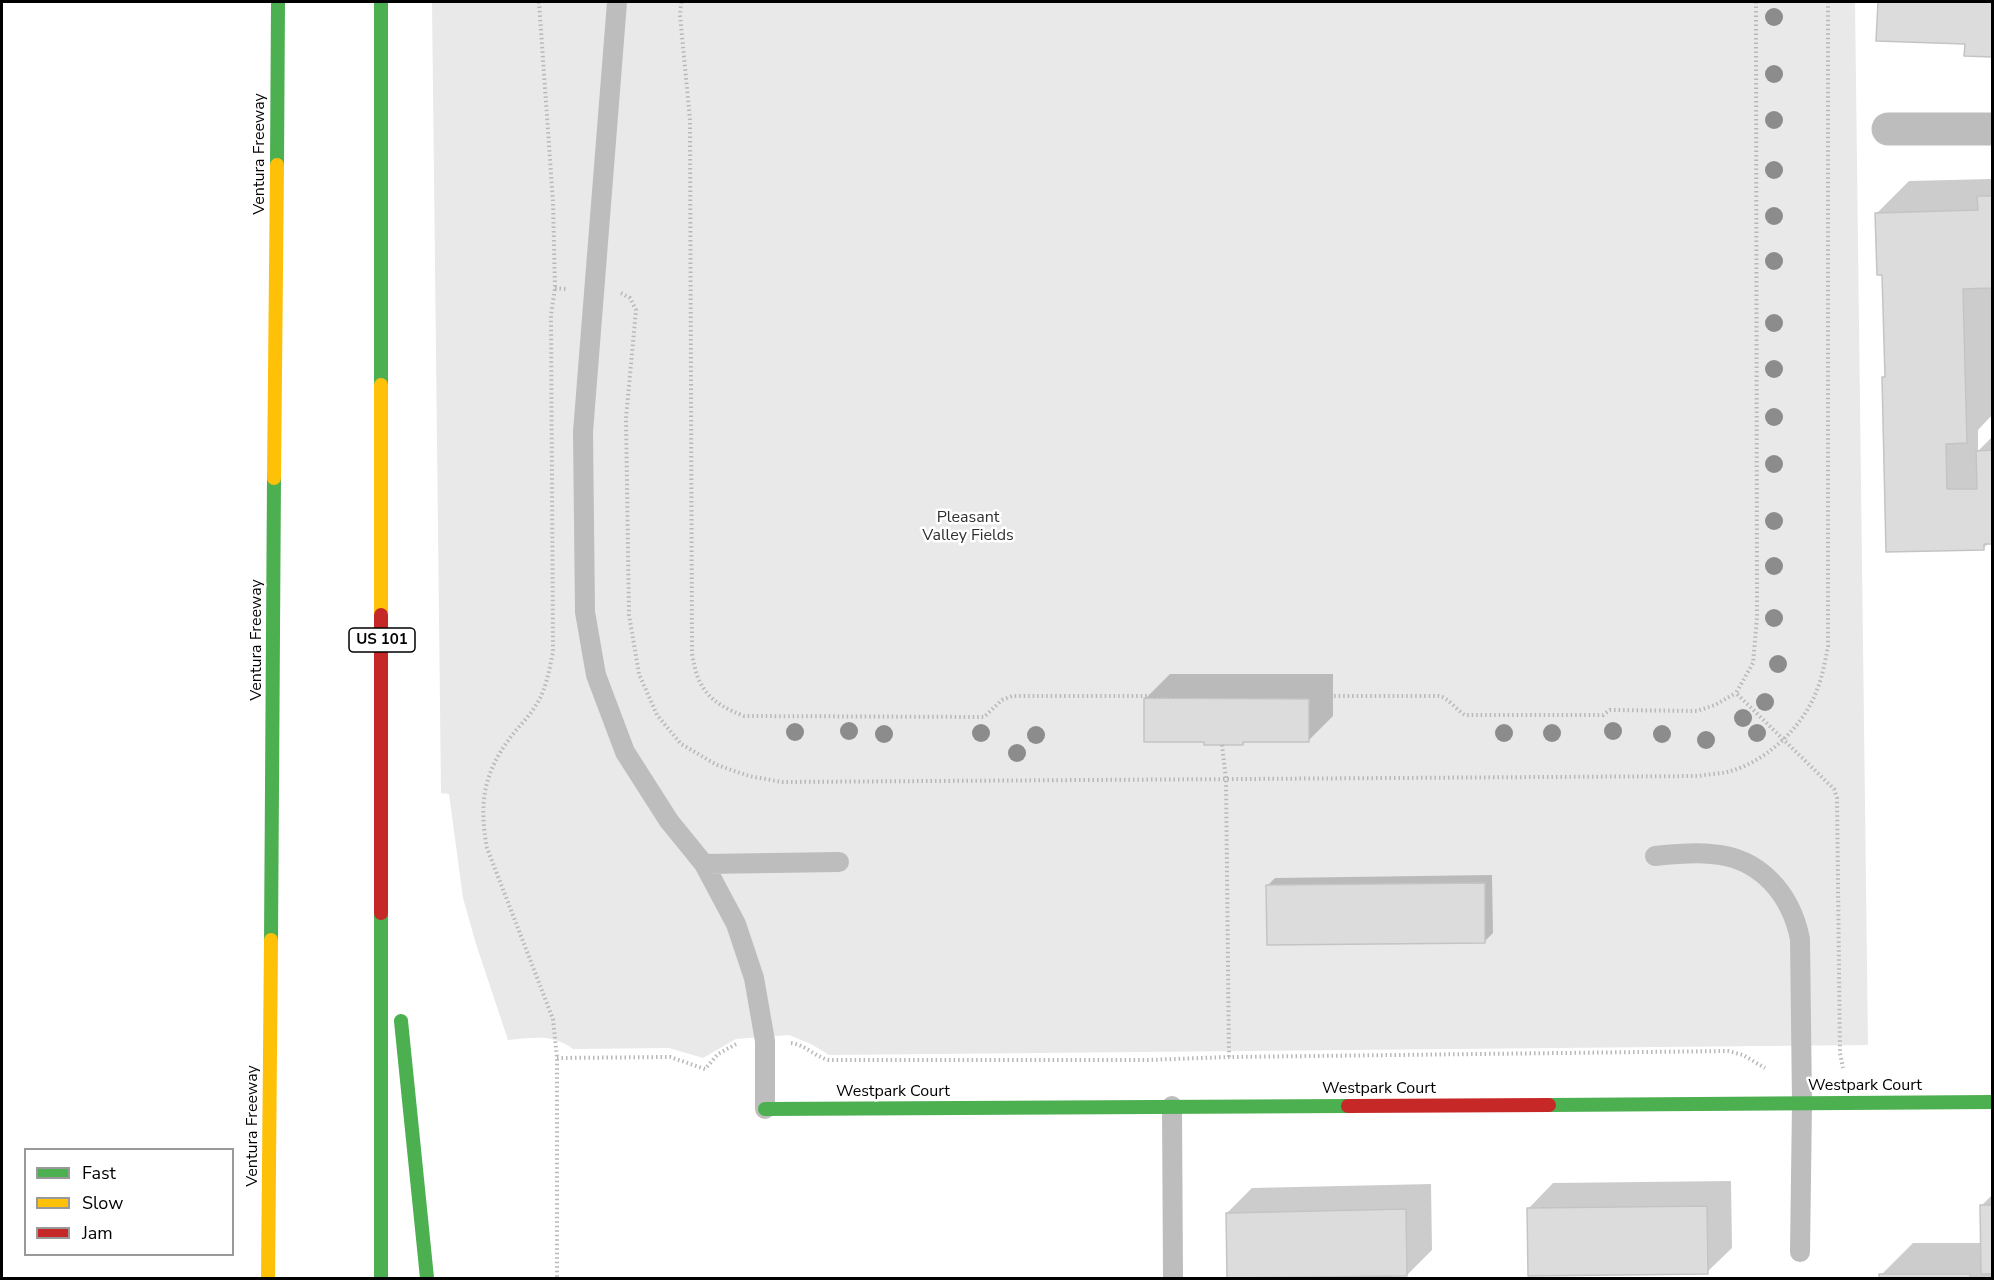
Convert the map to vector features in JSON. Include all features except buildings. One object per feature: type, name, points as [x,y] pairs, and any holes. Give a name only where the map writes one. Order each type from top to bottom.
[{"type":"main road","name":"Ventura Freeway","points":[[268,1278],[278,2]]},
{"type":"main road","name":"US 101","points":[[381,2],[383,837],[381,1278]]},
{"type":"main road","points":[[383,837],[394,953]]},
{"type":"main road","points":[[400,1011],[427,1278]]},
{"type":"main road","name":"Westpark Court","points":[[765,1109],[1992,1102]]},
{"type":"street","points":[[1888,129],[1992,129]]},
{"type":"lane","points":[[617,2],[583,432],[585,612],[596,675],[625,752],[669,821],[704,864],[736,924],[754,978],[765,1041],[765,1109]]},
{"type":"lane","points":[[1655,856],[1711,854],[1743,861],[1772,881],[1788,902],[1796,921],[1800,939],[1802,1103],[1800,1251]]},
{"type":"lane","points":[[704,864],[839,862]]},
{"type":"lane","points":[[1172,1106],[1173,1278]]},
{"type":"path","points":[[539,2],[553,202],[555,288],[552,315],[553,652],[547,682],[537,705],[494,762],[482,804],[487,848],[553,1019],[557,1058],[557,1278]]},
{"type":"path","points":[[681,2],[680,15],[690,120],[692,653],[694,672],[712,700],[744,716],[984,717],[1002,700],[1012,696],[1438,696],[1444,697],[1458,711],[1466,715],[1603,715],[1610,710],[1697,711],[1715,705],[1736,693],[1753,663],[1757,618],[1756,2]]},
{"type":"path","points":[[621,292],[630,298],[636,310],[626,418],[629,615],[639,674],[657,715],[681,744],[717,765],[749,776],[782,782],[1699,776],[1728,772],[1749,764],[1783,740],[1814,696],[1828,646],[1828,2]]},
{"type":"path","points":[[1736,693],[1834,789],[1837,798],[1840,1053],[1843,1068]]},
{"type":"path","points":[[1222,746],[1226,779],[1229,1057]]},
{"type":"path","points":[[557,1058],[670,1057],[705,1069],[718,1054],[739,1043],[765,1041],[799,1044],[822,1059],[829,1060],[1148,1060],[1728,1051],[1743,1055],[1767,1069]]},
{"type":"green space","name":"Pleasant Valley Fields","points":[[432,2],[1855,2],[1868,1045],[829,1055],[789,1035],[736,1039],[703,1058],[669,1048],[573,1049],[550,1039],[508,1040],[463,898],[449,794],[441,793]]},
{"type":"traffic: fast","points":[[277,165],[278,2]]},
{"type":"traffic: fast","points":[[381,2],[381,385]]},
{"type":"traffic: fast","points":[[271,940],[274,478]]},
{"type":"traffic: fast","points":[[381,913],[381,1278]]},
{"type":"traffic: fast","points":[[401,1021],[427,1278]]},
{"type":"traffic: fast","points":[[1549,1105],[1992,1102]]},
{"type":"traffic: fast","points":[[765,1109],[1348,1106]]},
{"type":"traffic: slow","points":[[274,478],[277,165]]},
{"type":"traffic: slow","points":[[381,385],[381,615]]},
{"type":"traffic: slow","points":[[268,1278],[271,940]]},
{"type":"traffic: jam","points":[[381,615],[381,913]]},
{"type":"traffic: jam","points":[[1348,1106],[1549,1105]]}]
